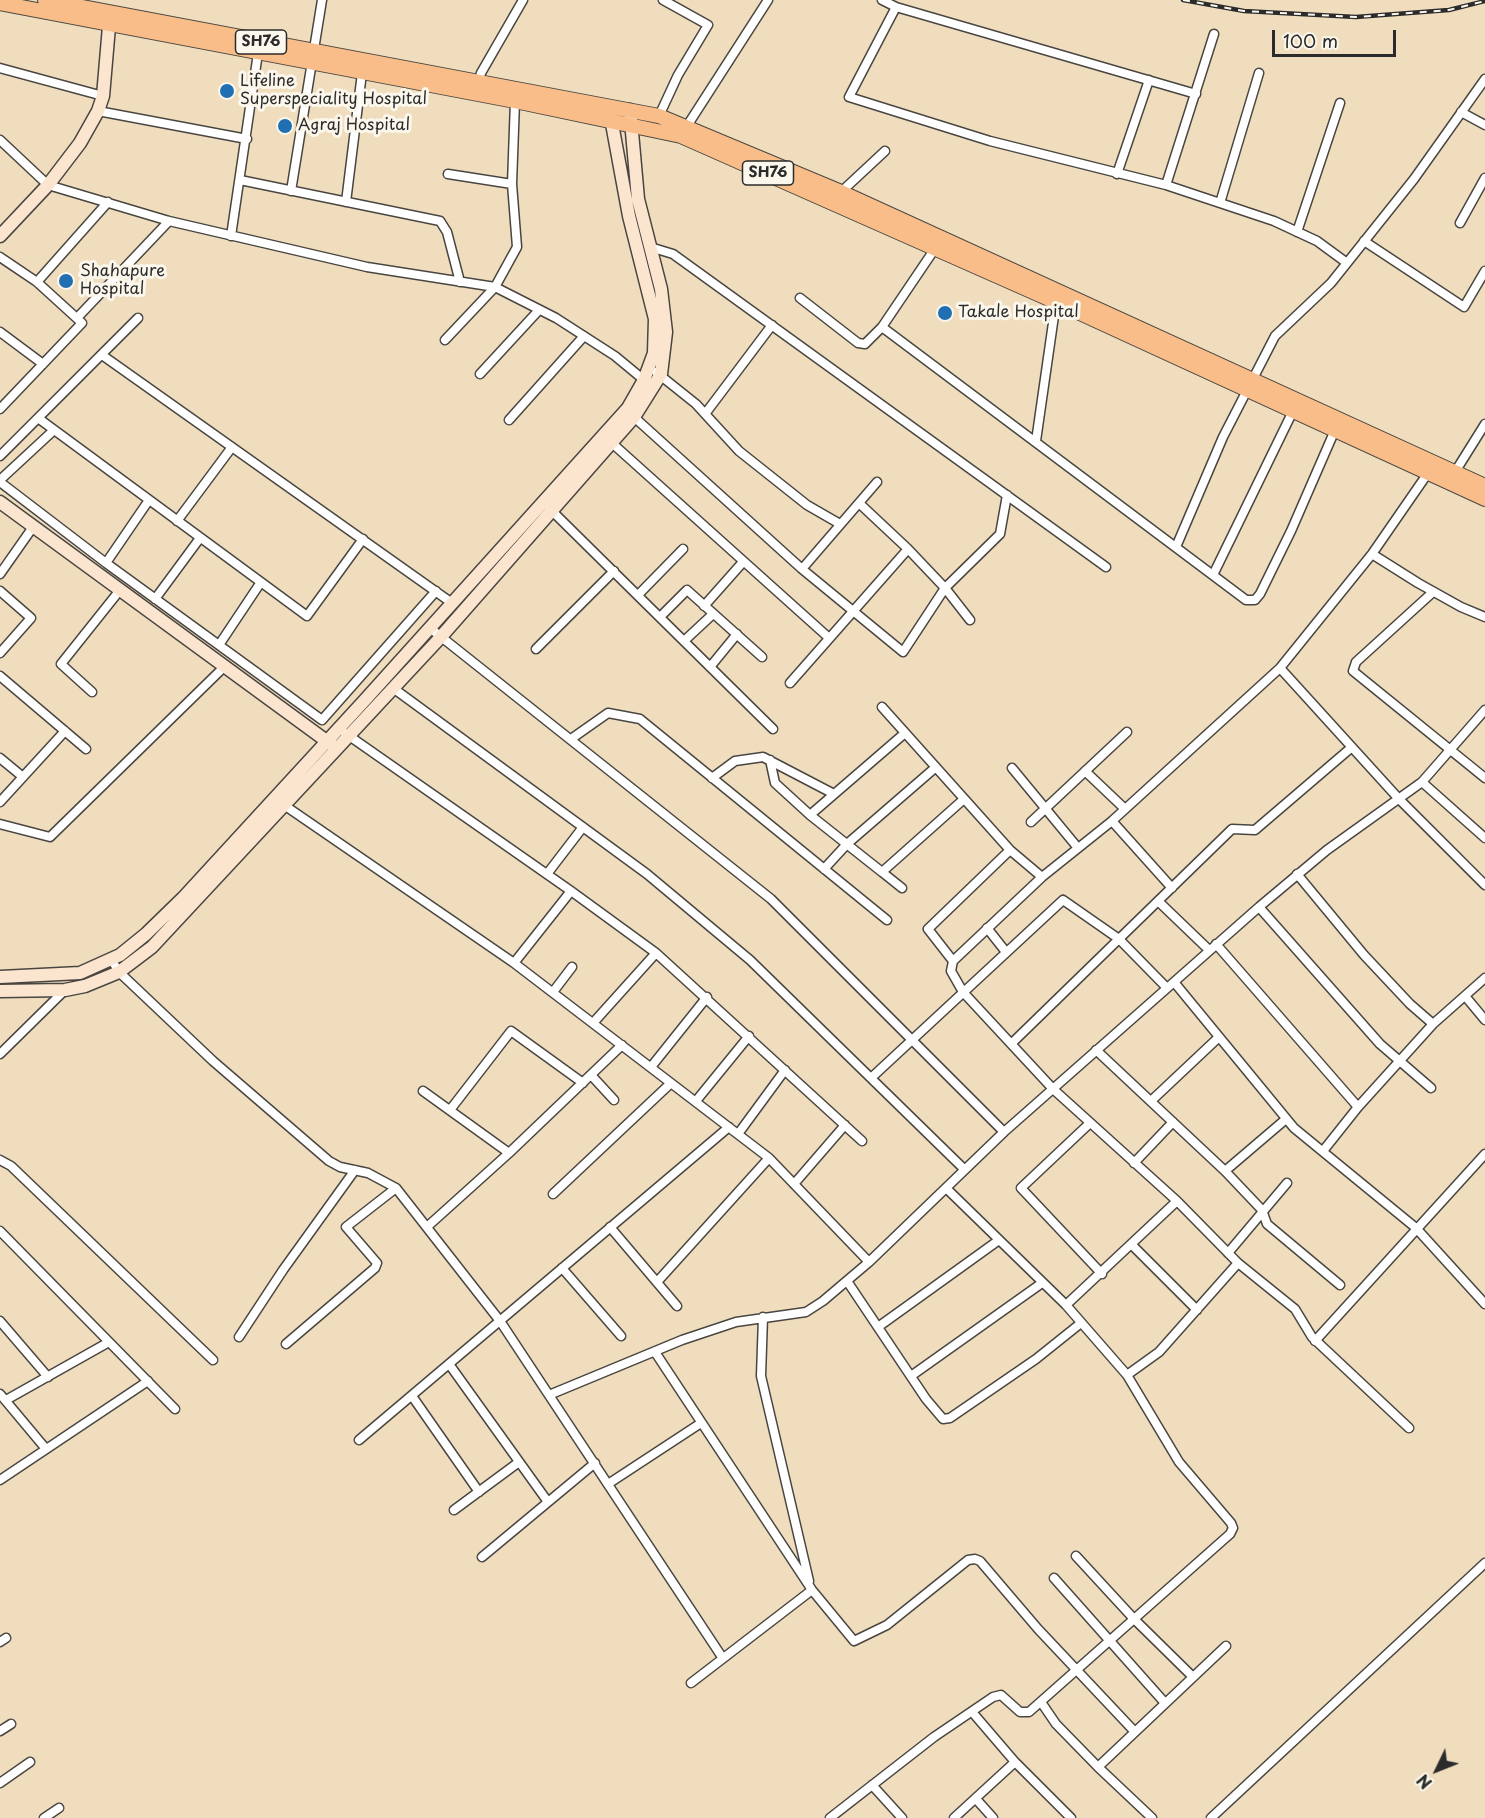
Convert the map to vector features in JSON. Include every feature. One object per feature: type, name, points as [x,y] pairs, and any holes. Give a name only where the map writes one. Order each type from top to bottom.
[{"type":"main road","name":"SH76","points":[[45,0],[258,53],[311,58],[362,73],[515,101],[630,117],[659,116],[841,192],[1250,384],[1293,411],[1485,500]]},
{"type":"main road","name":"SH76","points":[[0,3],[110,18],[311,58],[478,83],[610,114]]},
{"type":"main road","points":[[0,236],[48,185],[80,143],[98,111],[103,96],[110,18]]},
{"type":"main road","points":[[0,977],[68,975],[111,960],[133,945],[183,898],[343,732],[393,687],[439,639],[614,426],[644,380],[649,368],[654,353],[655,319],[629,216],[610,114]]},
{"type":"main road","name":"SH76","points":[[630,117],[715,150],[934,250],[1485,486]]},
{"type":"main road","points":[[343,732],[452,603],[613,444],[634,417],[661,374],[665,355],[665,312],[638,199],[630,117]]},
{"type":"main road","points":[[0,502],[331,744]]},
{"type":"main road","points":[[0,991],[65,990],[119,972],[170,930],[284,805],[331,744]]},
{"type":"street","points":[[291,191],[322,0]]},
{"type":"street","points":[[478,83],[481,73],[523,0]]},
{"type":"street","points":[[659,116],[678,75],[708,25],[663,0]]},
{"type":"street","points":[[687,126],[768,0]]},
{"type":"street","points":[[882,0],[896,7],[1196,94]]},
{"type":"street","points":[[896,7],[849,97],[990,141],[1166,185],[1274,221],[1317,242],[1347,263]]},
{"type":"street","points":[[1166,185],[1214,34]]},
{"type":"street","points":[[231,236],[258,53]]},
{"type":"street","points":[[0,68],[103,96]]},
{"type":"street","points":[[346,202],[362,73]]},
{"type":"street","points":[[1220,203],[1259,73]]},
{"type":"street","points":[[1176,547],[1250,384],[1275,336],[1331,283],[1414,179],[1485,79]]},
{"type":"street","points":[[1117,174],[1149,80]]},
{"type":"street","points":[[445,340],[495,287],[517,247],[512,184],[515,101]]},
{"type":"street","points":[[1297,232],[1340,103]]},
{"type":"street","points":[[98,111],[246,139]]},
{"type":"street","points":[[1461,112],[1485,125]]},
{"type":"street","points":[[0,140],[48,185],[169,221],[367,267],[495,287],[584,336],[615,356],[644,380]]},
{"type":"street","points":[[841,192],[885,151]]},
{"type":"street","points":[[448,174],[512,184]]},
{"type":"street","points":[[1460,223],[1485,178]]},
{"type":"street","points":[[240,180],[440,221],[447,232],[460,282]]},
{"type":"street","points":[[37,282],[108,202]]},
{"type":"street","points":[[77,318],[169,221]]},
{"type":"street","points":[[1364,241],[1464,307],[1485,271]]},
{"type":"street","points":[[650,247],[673,254],[1106,567]]},
{"type":"street","points":[[800,298],[858,343],[866,344],[882,327],[934,250]]},
{"type":"street","points":[[0,258],[37,282],[82,323],[0,409]]},
{"type":"street","points":[[1036,441],[1056,303]]},
{"type":"street","points":[[480,374],[539,310]]},
{"type":"street","points":[[0,456],[138,318]]},
{"type":"street","points":[[705,414],[772,324]]},
{"type":"street","points":[[882,327],[1246,600],[1255,600],[1260,594],[1292,531],[1335,430]]},
{"type":"street","points":[[0,332],[43,364]]},
{"type":"street","points":[[509,420],[584,336]]},
{"type":"street","points":[[102,355],[452,603]]},
{"type":"street","points":[[649,368],[661,374],[705,414],[739,451],[807,505],[840,524]]},
{"type":"street","points":[[1213,575],[1293,411]]},
{"type":"street","points":[[634,417],[802,569],[903,652],[945,588],[1000,534],[1007,495]]},
{"type":"street","points":[[38,418],[307,616],[363,539]]},
{"type":"street","points":[[1455,472],[1485,424]]},
{"type":"street","points":[[54,430],[0,481],[106,563],[322,720],[436,591]]},
{"type":"street","points":[[613,444],[828,638]]},
{"type":"street","points":[[177,520],[232,447]]},
{"type":"street","points":[[1410,1428],[1316,1341],[1295,1309],[1238,1263],[1177,1201],[1053,1089],[963,992],[951,971],[953,962],[1042,877],[1112,821],[1280,668],[1372,554],[1428,473]]},
{"type":"street","points":[[802,569],[877,482]]},
{"type":"street","points":[[106,563],[149,500]]},
{"type":"street","points":[[860,504],[945,588],[970,620]]},
{"type":"street","points":[[548,507],[773,729]]},
{"type":"street","points":[[0,574],[33,527]]},
{"type":"street","points":[[155,599],[200,538]]},
{"type":"street","points":[[638,595],[683,549]]},
{"type":"street","points":[[790,683],[908,549]]},
{"type":"street","points":[[1372,554],[1433,592],[1485,617]]},
{"type":"street","points":[[704,606],[743,562]]},
{"type":"street","points":[[537,649],[614,572]]},
{"type":"street","points":[[219,645],[261,582]]},
{"type":"street","points":[[93,692],[61,664],[120,590]]},
{"type":"street","points":[[660,617],[687,590],[762,657]]},
{"type":"street","points":[[0,591],[31,618],[0,653]]},
{"type":"street","points":[[1433,592],[1356,662],[1353,671],[1485,778]]},
{"type":"street","points":[[684,641],[713,614]]},
{"type":"street","points":[[430,628],[439,639],[571,739],[771,899],[1004,1132]]},
{"type":"street","points":[[710,667],[737,634]]},
{"type":"street","points":[[0,824],[50,837],[224,667]]},
{"type":"street","points":[[1280,668],[1399,799],[1485,885]]},
{"type":"street","points":[[0,676],[86,749]]},
{"type":"street","points":[[393,687],[647,874],[750,960],[964,1169]]},
{"type":"street","points":[[882,706],[1010,850],[1042,877]]},
{"type":"street","points":[[549,1395],[736,1322],[763,1317],[784,1317],[806,1312],[869,1262],[1004,1132],[1297,874],[1422,782],[1485,710]]},
{"type":"street","points":[[571,739],[608,713],[640,719],[887,920]]},
{"type":"street","points":[[0,802],[64,731]]},
{"type":"street","points":[[343,732],[656,953],[707,997],[862,1141]]},
{"type":"street","points":[[1031,822],[1126,732]]},
{"type":"street","points":[[810,815],[905,734]]},
{"type":"street","points":[[1011,1044],[1232,829],[1255,830],[1352,747]]},
{"type":"street","points":[[712,778],[735,761],[763,757],[834,794]]},
{"type":"street","points":[[0,758],[23,777]]},
{"type":"street","points":[[770,760],[775,783],[810,815],[902,888]]},
{"type":"street","points":[[824,869],[847,844],[936,767]]},
{"type":"street","points":[[1012,768],[1078,848]]},
{"type":"street","points":[[1085,771],[1125,809]]},
{"type":"street","points":[[1422,782],[1485,838]]},
{"type":"street","points":[[882,872],[964,799]]},
{"type":"street","points":[[284,805],[514,963],[729,1126],[769,1158],[869,1262]]},
{"type":"street","points":[[1112,821],[1172,888]]},
{"type":"street","points":[[547,874],[583,827]]},
{"type":"street","points":[[953,962],[928,929],[1010,850]]},
{"type":"street","points":[[1297,874],[1364,955],[1410,1004],[1433,1024]]},
{"type":"street","points":[[514,963],[571,891]]},
{"type":"street","points":[[871,1078],[1063,900],[1119,939],[1170,985],[1219,1037],[1294,1128],[1416,1228],[1485,1304]]},
{"type":"street","points":[[1158,901],[1213,947],[1358,1107]]},
{"type":"street","points":[[1259,907],[1380,1044],[1431,1088]]},
{"type":"street","points":[[987,928],[1006,952]]},
{"type":"street","points":[[593,1023],[656,953]]},
{"type":"street","points":[[111,960],[119,972],[213,1061],[329,1161],[340,1167],[381,1178],[396,1188],[428,1226],[500,1321],[722,1657]]},
{"type":"street","points":[[553,992],[572,967]]},
{"type":"street","points":[[1323,1151],[1358,1107],[1433,1024],[1485,978]]},
{"type":"street","points":[[0,1054],[65,990]]},
{"type":"street","points":[[1465,996],[1485,1020]]},
{"type":"street","points":[[651,1067],[707,997]]},
{"type":"street","points":[[450,1110],[512,1031],[582,1083]]},
{"type":"street","points":[[696,1101],[749,1036]]},
{"type":"street","points":[[1151,1101],[1219,1037]]},
{"type":"street","points":[[428,1226],[622,1045]]},
{"type":"street","points":[[1096,1050],[1226,1171],[1262,1210],[1267,1224],[1340,1285]]},
{"type":"street","points":[[738,1134],[785,1070]]},
{"type":"street","points":[[591,1075],[614,1100]]},
{"type":"street","points":[[553,1194],[671,1083]]},
{"type":"street","points":[[423,1091],[509,1152]]},
{"type":"street","points":[[1226,1171],[1286,1119]]},
{"type":"street","points":[[1134,1163],[1173,1122]]},
{"type":"street","points":[[1090,1123],[1021,1188],[1102,1274]]},
{"type":"street","points":[[794,1184],[845,1125]]},
{"type":"street","points":[[359,1440],[729,1126]]},
{"type":"street","points":[[1316,1341],[1485,1154]]},
{"type":"street","points":[[657,1282],[769,1158]]},
{"type":"street","points":[[0,1160],[11,1166],[213,1360]]},
{"type":"street","points":[[239,1337],[283,1270],[355,1170]]},
{"type":"street","points":[[1228,1253],[1287,1183]]},
{"type":"street","points":[[286,1344],[375,1268],[377,1263],[346,1227],[396,1188]]},
{"type":"street","points":[[831,1818],[934,1737],[973,1713],[993,1697],[1001,1695],[1020,1712],[1029,1712],[1226,1540],[1233,1528],[1179,1462],[1126,1375],[1066,1305],[946,1188]]},
{"type":"street","points":[[1066,1305],[1102,1274],[1177,1201]]},
{"type":"street","points":[[610,1227],[676,1306]]},
{"type":"street","points":[[0,1231],[175,1409]]},
{"type":"street","points":[[878,1327],[999,1240]]},
{"type":"street","points":[[1132,1245],[1197,1310]]},
{"type":"street","points":[[1126,1375],[1159,1352],[1238,1263]]},
{"type":"street","points":[[562,1268],[621,1336]]},
{"type":"street","points":[[847,1281],[939,1416],[950,1418],[1081,1323]]},
{"type":"street","points":[[911,1376],[1042,1283]]},
{"type":"street","points":[[763,1317],[761,1376],[812,1590]]},
{"type":"street","points":[[0,1321],[48,1377]]},
{"type":"street","points":[[46,1449],[3,1397],[48,1377],[109,1342]]},
{"type":"street","points":[[655,1352],[812,1590],[854,1641],[887,1625],[968,1560],[975,1559],[980,1561],[1075,1670],[1135,1732]]},
{"type":"street","points":[[450,1364],[548,1502]]},
{"type":"street","points":[[0,1480],[148,1381]]},
{"type":"street","points":[[412,1396],[479,1492]]},
{"type":"street","points":[[608,1484],[701,1424]]},
{"type":"street","points":[[454,1510],[519,1462]]},
{"type":"street","points":[[482,1557],[594,1463]]},
{"type":"street","points":[[1076,1556],[1134,1619],[1193,1677]]},
{"type":"street","points":[[1211,1818],[1485,1563]]},
{"type":"street","points":[[1054,1578],[1165,1703]]},
{"type":"street","points":[[691,1683],[812,1590]]},
{"type":"street","points":[[1098,1767],[1226,1646]]},
{"type":"street","points":[[1041,1702],[1056,1724],[1152,1818]]},
{"type":"street","points":[[973,1713],[1015,1762],[1071,1818]]},
{"type":"street","points":[[0,1731],[11,1724]]},
{"type":"street","points":[[0,1783],[30,1762]]},
{"type":"street","points":[[954,1818],[1015,1762]]},
{"type":"street","points":[[873,1785],[902,1818]]},
{"type":"street","points":[[976,1799],[993,1818]]},
{"type":"street","points":[[44,1818],[59,1808]]},
{"type":"railway","points":[[1183,0],[1244,11],[1356,17],[1449,10],[1485,1]]},
{"type":"place","name":"Lifeline Superspeciality Hospital","points":[[227,91]]},
{"type":"place","name":"Agraj Hospital","points":[[285,126]]},
{"type":"place","name":"Shahapure Hospital","points":[[66,281]]},
{"type":"place","name":"Takale Hospital","points":[[945,313]]}]
